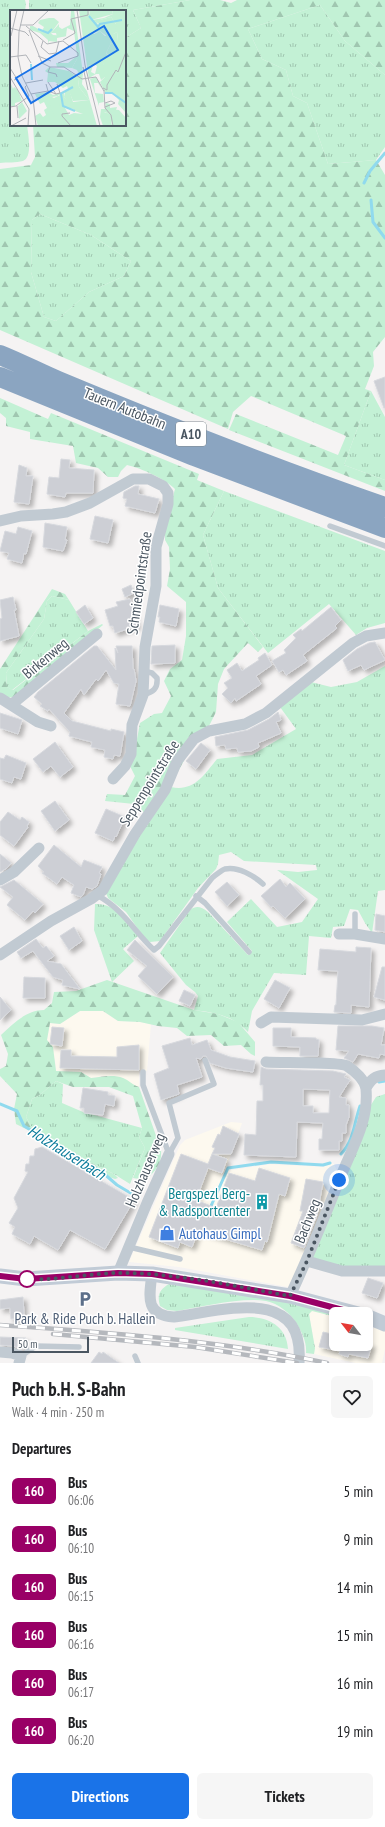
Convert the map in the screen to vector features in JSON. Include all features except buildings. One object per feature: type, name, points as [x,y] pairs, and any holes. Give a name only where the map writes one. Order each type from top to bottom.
[{"type":"highway","name":"Tauern Autobahn","points":[[0,355],[58,381],[205,440],[324,486],[385,507]]},
{"type":"highway","name":"Tauern Autobahn","points":[[0,377],[194,456],[385,528]]},
{"type":"main road","points":[[0,1276],[26,1279],[118,1273],[152,1274],[290,1296],[332,1307]]},
{"type":"main road","points":[[373,1319],[385,1324]]},
{"type":"street","name":"Schmiedpointstraße","points":[[0,521],[21,516],[66,512],[90,503],[132,479],[149,479],[163,486],[168,493],[168,504],[156,547],[156,586],[145,647],[143,695],[132,725],[131,754],[125,766],[113,779]]},
{"type":"street","name":"Seppenpointstraße","points":[[0,955],[51,920],[97,895],[103,890],[124,851],[165,790],[177,761],[194,739],[209,731],[245,724],[266,713],[353,643],[366,636],[385,633]]},
{"type":"street","name":"Birkenweg","points":[[11,705],[97,634]]},
{"type":"street","points":[[0,698],[38,722],[51,726]]},
{"type":"street","points":[[0,880],[14,872],[39,848]]},
{"type":"street","points":[[339,934],[355,934],[385,939]]},
{"type":"street","points":[[261,1023],[271,1016],[362,1020],[385,1014]]},
{"type":"street","points":[[266,1062],[346,1065],[358,1075],[366,1088],[371,1080],[377,1076],[385,1075]]},
{"type":"street","name":"Bachweg","points":[[290,1296],[307,1261],[344,1166],[358,1138],[365,1109],[366,1088]]},
{"type":"street","name":"Holzhauserweg","points":[[118,1273],[170,1154]]},
{"type":"street","points":[[307,1261],[342,1271],[385,1271]]},
{"type":"street","points":[[152,1274],[149,1295],[150,1302],[154,1310],[165,1316],[174,1317],[254,1307],[268,1308],[279,1313],[289,1323],[299,1342],[298,1363]]},
{"type":"street","points":[[0,1352],[12,1353],[20,1359]]},
{"type":"lane","points":[[330,526],[385,546]]},
{"type":"lane","points":[[97,895],[122,913],[144,941],[154,950],[159,946],[196,896],[212,878],[223,870],[232,868],[254,877],[263,884]]},
{"type":"lane","points":[[196,896],[205,903],[249,952]]},
{"type":"lane","points":[[355,934],[356,914]]},
{"type":"lane","name":"Holzhauserweg","points":[[170,1154],[178,1138],[169,1103],[214,1084],[205,1060]]},
{"type":"lane","points":[[143,1072],[143,1085],[170,1154]]},
{"type":"lane","points":[[129,1247],[180,1259]]},
{"type":"lane","points":[[20,1359],[36,1346],[79,1347]]},
{"type":"lane","points":[[135,1356],[138,1363]]},
{"type":"shaded area","points":[[80,1011],[103,1011],[118,1021],[151,1024],[147,1071],[139,1071],[139,1087],[134,1086],[123,1078],[105,1076],[91,1078],[81,1072],[56,1071],[55,1060],[47,1040],[50,1023],[60,1024]]},
{"type":"shaded area","points":[[231,1122],[242,1123],[225,1171],[271,1164],[323,1167],[333,1163],[337,1170],[308,1249],[288,1287],[179,1267],[129,1262],[180,1145],[185,1140]]},
{"type":"shaded area","points":[[312,1310],[329,1315],[329,1351],[373,1351],[373,1329],[378,1326],[385,1329],[385,1349],[382,1363],[356,1363],[314,1354],[315,1348],[309,1314]]},
{"type":"green space","points":[[0,0],[25,0],[25,10],[10,10],[10,126],[27,126],[29,150],[26,159],[23,161],[0,163]]},
{"type":"green space","points":[[29,0],[190,0],[133,10],[141,28],[126,37],[126,10],[29,10]]},
{"type":"green space","points":[[190,0],[220,0],[231,3],[237,0],[385,0],[385,75],[345,41],[320,5],[248,29],[262,59],[286,70],[293,96],[307,103],[328,164],[376,160],[385,175],[385,337],[373,352],[374,366],[365,389],[371,391],[344,465],[385,480],[385,491],[229,430],[236,414],[338,455],[346,436],[251,396],[233,412],[228,429],[0,330],[0,169],[31,165],[35,157],[33,126],[126,126],[126,37],[141,28],[133,10]],"holes":[[[40,214],[91,235],[131,261],[124,276],[89,292],[56,321],[44,317],[31,272],[32,220]]]},
{"type":"green space","points":[[320,5],[345,41],[385,75],[385,147],[376,160],[328,164],[307,103],[293,96],[286,70],[262,59],[248,29]]},
{"type":"green space","points":[[40,214],[91,235],[131,261],[124,276],[89,292],[56,321],[44,317],[31,272],[32,220]]},
{"type":"green space","points":[[371,391],[385,417],[385,480],[344,465]]},
{"type":"green space","points":[[0,398],[48,419],[51,413],[199,474],[197,480],[224,491],[203,535],[218,588],[263,647],[258,652],[248,643],[224,669],[218,684],[216,712],[208,728],[187,755],[173,781],[146,814],[134,804],[105,801],[107,794],[125,795],[135,776],[130,766],[134,755],[140,723],[154,714],[162,713],[171,696],[164,681],[170,669],[182,660],[186,636],[186,602],[167,586],[170,569],[169,547],[165,540],[165,527],[175,489],[159,478],[133,466],[127,465],[118,477],[108,477],[98,468],[76,463],[73,446],[30,439],[30,432],[6,426],[6,418],[0,413]]},
{"type":"green space","points":[[224,491],[385,551],[385,623],[367,628],[356,635],[329,604],[268,653],[218,588],[203,535]]},
{"type":"green space","points":[[52,589],[65,594],[69,600],[52,596],[47,601],[44,619],[6,673],[7,687],[13,690],[88,631],[102,624],[103,625],[18,695],[7,697],[0,693],[0,669]]},
{"type":"green space","points":[[52,596],[69,600],[88,631],[12,690],[7,687],[6,673],[44,619],[47,601]]},
{"type":"green space","points":[[385,666],[385,890],[378,891],[372,933],[358,910],[350,909],[344,926],[333,927],[331,938],[309,936],[306,975],[274,973],[252,1011],[248,1032],[230,1018],[194,1010],[198,996],[186,985],[160,953],[190,910],[199,907],[208,912],[248,955],[252,951],[227,922],[251,899],[277,927],[302,922],[318,899],[277,870],[298,872],[317,870],[316,865],[244,861],[231,852],[219,855],[216,869],[198,888],[160,941],[150,942],[145,939],[126,912],[108,898],[106,893],[132,844],[171,787],[179,788],[192,785],[203,776],[217,759],[252,755],[296,729],[280,707],[311,682],[331,687],[357,682]]},
{"type":"green space","points":[[95,904],[115,910],[125,919],[138,936],[123,949],[134,961],[112,982],[94,930]]},
{"type":"green space","points":[[107,980],[194,1010],[218,1014],[238,1022],[255,1042],[255,1056],[241,1045],[224,1046],[211,1035],[187,1036],[177,1028],[140,1022],[118,1021],[103,1011],[80,1011],[60,1024],[50,1023],[47,1040],[53,1047],[56,1071],[81,1072],[91,1078],[115,1076],[125,1079],[139,1087],[161,1150],[158,1167],[145,1180],[133,1178],[145,1148],[139,1137],[142,1128],[133,1096],[109,1087],[73,1087],[56,1081],[41,1094],[32,1099],[26,1117],[31,1126],[77,1156],[114,1174],[118,1178],[115,1179],[100,1174],[61,1151],[44,1138],[16,1124],[14,1109],[17,1094],[0,1076],[0,1069],[6,1066],[8,1054],[1,1035],[10,1026],[31,1012],[44,1010],[52,1003],[54,992],[76,991]]},
{"type":"green space","points":[[56,1081],[63,1084],[62,1103],[83,1112],[142,1128],[139,1137],[145,1148],[130,1184],[114,1174],[77,1156],[31,1126],[26,1117],[32,1099],[41,1094]]},
{"type":"green space","points":[[385,1094],[385,1269],[343,1269],[312,1258],[369,1108],[376,1097]]},
{"type":"green space","points":[[169,1284],[263,1296],[329,1312],[329,1315],[312,1311],[309,1314],[315,1348],[314,1354],[306,1353],[305,1341],[297,1324],[288,1313],[271,1302],[245,1300],[177,1311],[167,1310],[160,1306],[159,1296],[163,1288]]},
{"type":"green space","points":[[256,1317],[270,1321],[276,1325],[287,1341],[288,1349],[175,1330],[175,1328]]},
{"type":"waterway","name":"Holzhauserbach","points":[[364,183],[370,171],[385,153]]},
{"type":"waterway","name":"Holzhauserbach","points":[[371,200],[373,222],[385,238]]},
{"type":"waterway","name":"Holzhauserbach","points":[[379,1082],[385,1081]]},
{"type":"waterway","name":"Holzhauserbach","points":[[0,1104],[17,1111],[24,1126],[102,1172],[117,1185],[139,1198]]},
{"type":"waterway","name":"Holzhauserbach","points":[[341,1154],[351,1138],[360,1106]]},
{"type":"waterway","name":"Holzhauserbach","points":[[211,1206],[228,1168],[271,1162],[323,1165],[330,1163]]},
{"type":"railway","points":[[0,1325],[164,1338],[246,1348],[327,1363]]},
{"type":"railway","points":[[53,1334],[195,1347],[297,1363]]},
{"type":"bus line","name":"160","points":[[0,1276],[26,1279],[49,1279],[94,1274],[152,1274],[290,1296],[336,1307]]},
{"type":"place","name":"Bergspezl Berg- & Radsportcenter","points":[[262,1202]]},
{"type":"place","name":"Autohaus Gimpl","points":[[167,1233]]},
{"type":"place","name":"Park & Ride Puch b. Hallein","points":[[85,1299]]},
{"type":"route","points":[[27,1279],[49,1279],[94,1274],[137,1273],[184,1278],[290,1296],[307,1261],[339,1180]]}]
